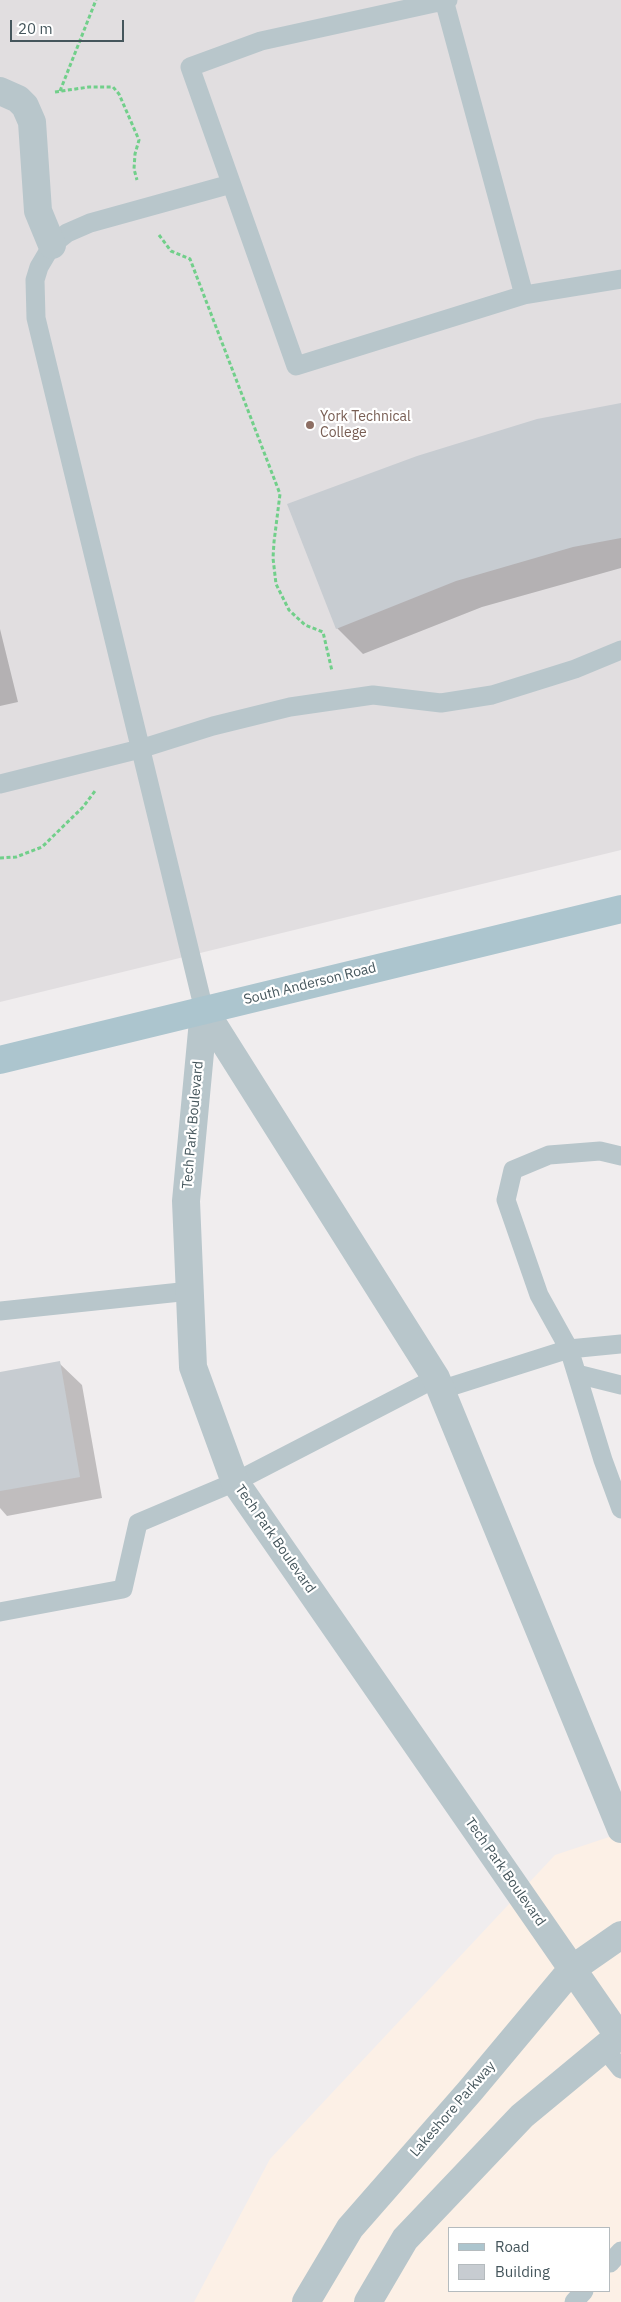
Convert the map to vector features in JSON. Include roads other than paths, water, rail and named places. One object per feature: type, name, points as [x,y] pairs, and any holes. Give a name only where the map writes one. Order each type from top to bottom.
[{"type":"main road","name":"South Anderson Road","points":[[0,1060],[621,908]]},
{"type":"street","points":[[9,95],[25,106],[32,122],[38,211],[52,245]]},
{"type":"street","points":[[204,1010],[438,1384],[621,1829]]},
{"type":"street","name":"Tech Park Boulevard","points":[[204,1010],[186,1202],[193,1367],[235,1482],[572,1969],[614,2039]]},
{"type":"street","name":"Lakeshore Parkway","points":[[306,2302],[350,2228],[470,2091],[572,1969],[621,1935]]},
{"type":"street","points":[[368,2302],[405,2239],[522,2116],[614,2039]]},
{"type":"lane","points":[[524,295],[445,0],[260,41],[190,67],[296,366],[524,295],[621,279]]},
{"type":"lane","points":[[204,1010],[36,318],[35,280],[39,267],[52,245],[67,233],[90,223],[231,184]]},
{"type":"lane","points":[[0,784],[140,750],[213,726],[290,707],[373,695],[441,703],[492,695],[575,669],[621,650]]},
{"type":"lane","points":[[621,1156],[600,1151],[549,1154],[513,1170],[506,1200],[539,1295],[569,1349],[603,1460],[621,1509]]},
{"type":"lane","points":[[0,1311],[190,1292]]},
{"type":"lane","points":[[0,1612],[123,1589],[138,1524],[235,1482],[438,1384],[569,1349],[621,1344]]},
{"type":"lane","points":[[577,1374],[621,1385]]},
{"type":"lane","points":[[614,2039],[621,2069]]},
{"type":"lane","points":[[611,2262],[621,2251]]},
{"type":"lane","points":[[574,2302],[583,2292]]},
{"type":"place","name":"York Technical College","points":[[310,425]]}]
